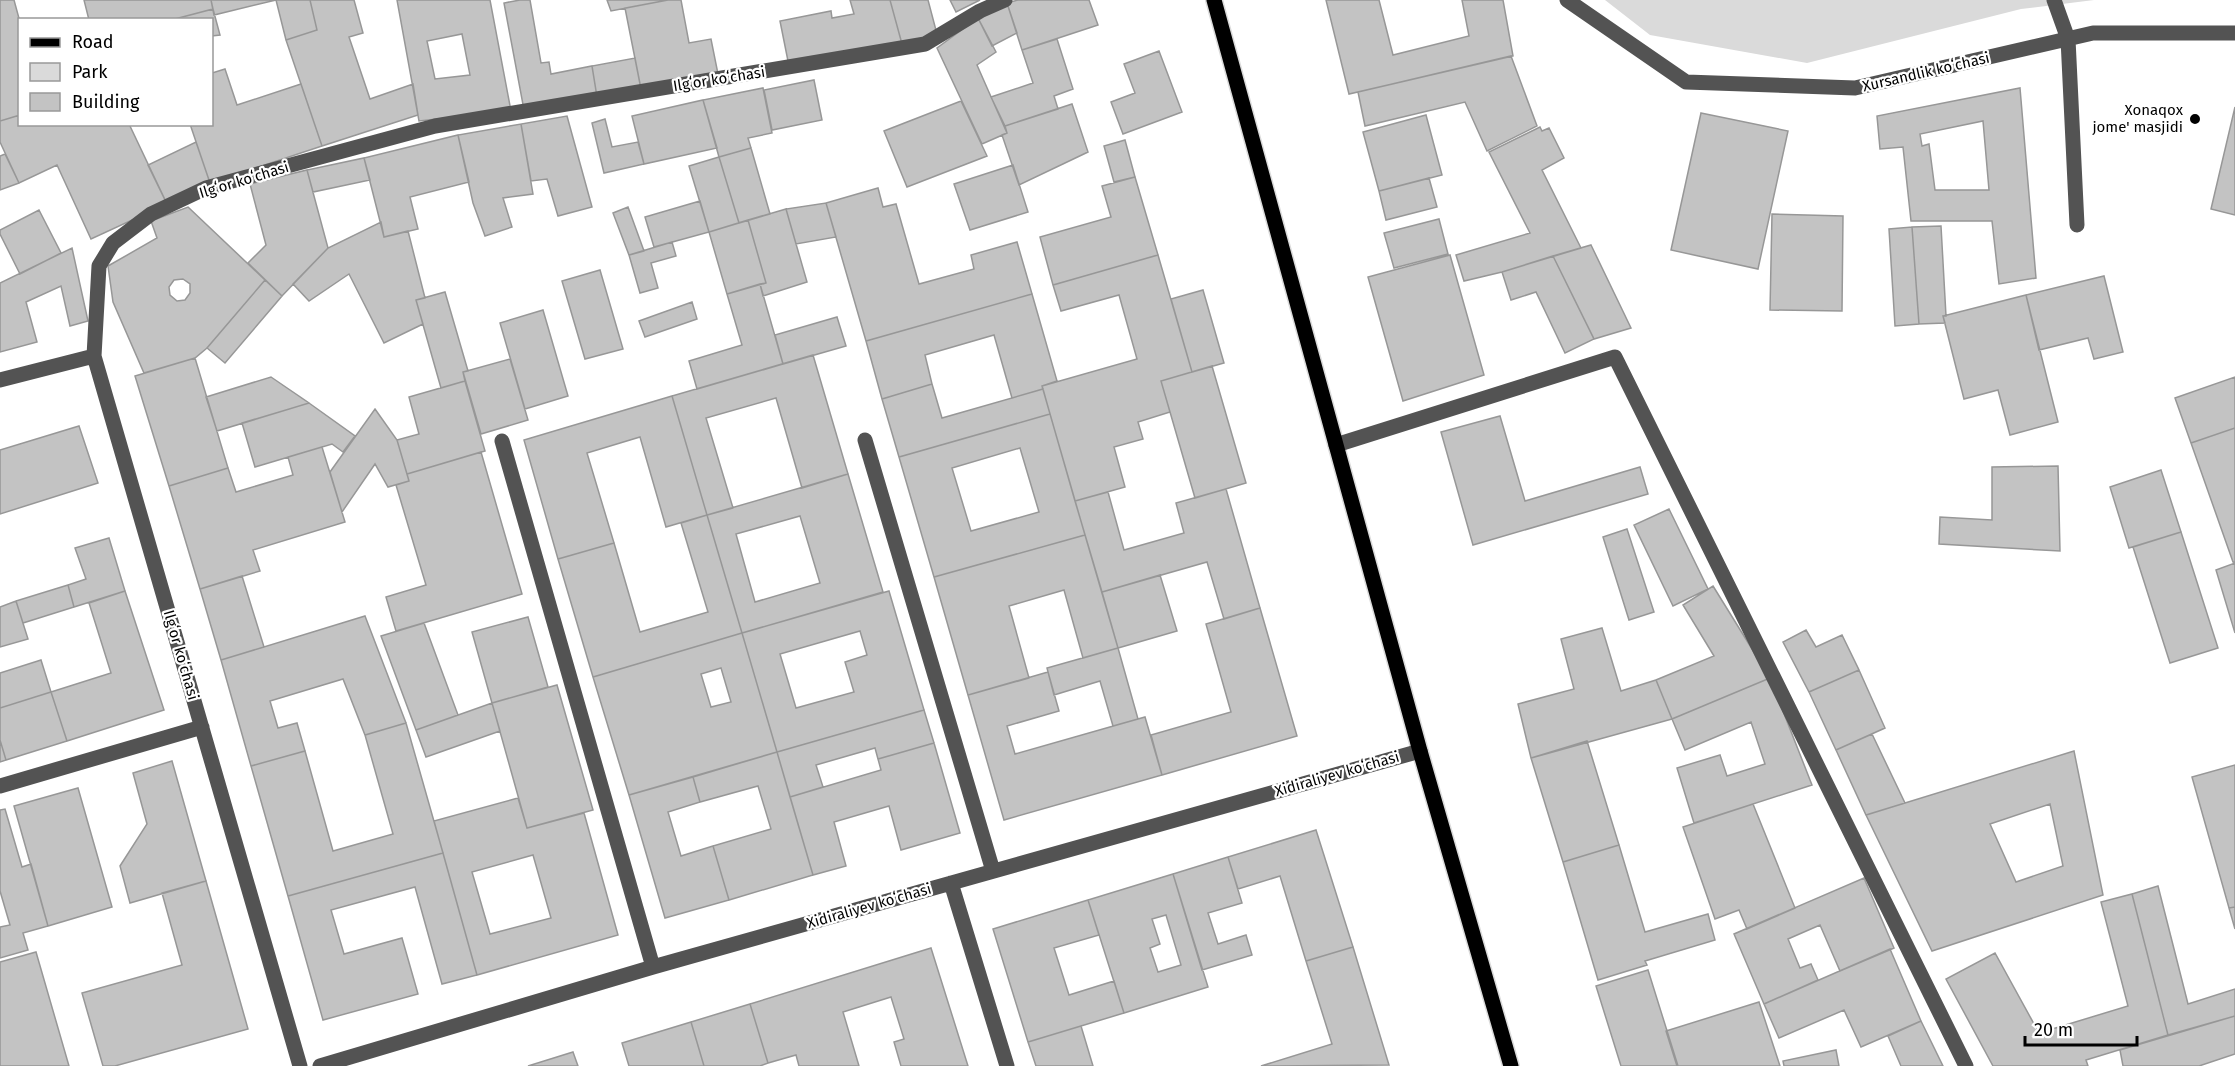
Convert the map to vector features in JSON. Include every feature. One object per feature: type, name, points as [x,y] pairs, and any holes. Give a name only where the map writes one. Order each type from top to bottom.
[{"type":"main road","points":[[1214,0],[1420,751],[1511,1066]]},
{"type":"street","name":"Ilgʻor koʻchasi","points":[[300,1066],[94,356],[99,266],[113,243],[151,214],[206,188],[435,126],[925,44],[980,11],[1005,0]]},
{"type":"street","name":"Xursandlik koʻchasi","points":[[1567,0],[1686,82],[1855,88],[2093,33],[2235,33]]},
{"type":"street","points":[[2054,0],[2068,39],[2077,225]]},
{"type":"street","points":[[0,380],[94,356]]},
{"type":"street","points":[[1336,445],[1615,357],[1966,1066]]},
{"type":"street","points":[[865,440],[993,871]]},
{"type":"street","points":[[502,441],[653,967]]},
{"type":"street","points":[[0,786],[202,727]]},
{"type":"street","name":"Xidiraliyev koʻchasi","points":[[320,1066],[653,967],[1420,751]]},
{"type":"street","points":[[951,883],[1007,1066]]},
{"type":"green space","points":[[1605,0],[2094,0],[2021,9],[1807,63],[1650,35]]},
{"type":"building","points":[[0,0],[14,0],[19,18],[18,116],[0,121]]},
{"type":"building","points":[[84,0],[211,0],[213,9],[179,18],[88,18]]},
{"type":"building","points":[[211,0],[276,0],[214,15]]},
{"type":"building","points":[[276,0],[310,0],[317,30],[286,40]]},
{"type":"building","points":[[310,0],[354,0],[363,33],[349,37],[370,99],[413,84],[418,115],[322,146],[286,40],[317,30]]},
{"type":"building","points":[[397,0],[490,0],[511,111],[419,121]],"holes":[[[462,34],[470,75],[435,79],[427,41]]]},
{"type":"building","points":[[530,0],[541,63],[549,62],[551,74],[592,66],[597,97],[524,110],[504,3]]},
{"type":"building","points":[[607,0],[668,0],[611,11]]},
{"type":"building","points":[[668,0],[681,0],[689,43],[711,39],[718,74],[641,89],[625,8]]},
{"type":"building","points":[[850,0],[890,0],[902,44],[789,66],[780,21],[831,11],[832,18],[854,14]]},
{"type":"building","points":[[890,0],[928,0],[937,34],[902,44]]},
{"type":"building","points":[[950,0],[980,0],[956,12]]},
{"type":"building","points":[[1018,0],[1089,0],[1098,25],[1022,50],[1007,3]]},
{"type":"building","points":[[1326,0],[1379,0],[1393,55],[1469,36],[1462,0],[1503,0],[1513,56],[1349,94]]},
{"type":"building","points":[[1007,3],[1017,33],[992,46],[978,18]]},
{"type":"building","points":[[213,9],[220,35],[213,36],[213,18],[179,18]]},
{"type":"building","points":[[978,18],[996,52],[977,65],[1007,133],[982,144],[937,48]]},
{"type":"building","points":[[1057,39],[1073,89],[1054,96],[1058,109],[1005,126],[991,97],[1033,83],[1022,50]]},
{"type":"building","points":[[1159,51],[1182,112],[1123,134],[1111,102],[1135,93],[1124,64]]},
{"type":"building","points":[[1511,56],[1537,126],[1487,151],[1465,102],[1365,126],[1358,92]]},
{"type":"building","points":[[635,58],[641,89],[597,97],[592,66]]},
{"type":"building","points":[[225,69],[237,105],[301,84],[322,146],[210,183],[191,126],[213,126],[213,73]]},
{"type":"building","points":[[814,80],[822,120],[772,130],[764,90]]},
{"type":"building","points":[[763,88],[772,133],[748,138],[751,148],[719,157],[703,100]]},
{"type":"building","points":[[2020,88],[2036,278],[1999,284],[1992,221],[1911,221],[1903,147],[1880,149],[1877,116]],"holes":[[[1983,121],[1989,190],[1935,190],[1929,144],[1922,146],[1920,134]]]},
{"type":"building","points":[[703,100],[717,148],[644,164],[632,116]]},
{"type":"building","points":[[961,101],[987,156],[907,187],[884,131]]},
{"type":"building","points":[[1072,104],[1088,152],[1019,185],[1002,135],[1007,133],[1005,126]]},
{"type":"building","points":[[2235,107],[2235,215],[2211,209]]},
{"type":"building","points":[[1701,113],[1788,131],[1758,269],[1671,250]]},
{"type":"building","points":[[1426,115],[1442,175],[1379,191],[1363,132]]},
{"type":"building","points":[[18,116],[18,126],[130,126],[167,204],[91,239],[57,165],[19,183],[0,142],[0,121]]},
{"type":"building","points":[[567,116],[592,207],[558,216],[547,179],[531,181],[521,124]]},
{"type":"building","points":[[605,119],[612,147],[638,142],[644,164],[604,173],[592,123]]},
{"type":"building","points":[[521,124],[533,194],[503,198],[512,227],[485,236],[473,203],[458,135]]},
{"type":"building","points":[[1540,127],[1542,131],[1549,128],[1564,158],[1542,170],[1581,248],[1464,281],[1456,255],[1530,233],[1489,152]]},
{"type":"building","points":[[458,135],[469,182],[410,197],[418,229],[384,237],[364,158]]},
{"type":"building","points":[[1125,140],[1135,177],[1114,182],[1104,146]]},
{"type":"building","points":[[196,142],[210,183],[167,204],[148,165]]},
{"type":"building","points":[[751,148],[770,214],[739,223],[719,157]]},
{"type":"building","points":[[5,154],[19,183],[0,190],[0,156]]},
{"type":"building","points":[[719,157],[739,223],[709,232],[689,166]]},
{"type":"building","points":[[364,158],[370,180],[313,192],[307,170]]},
{"type":"building","points":[[1013,165],[1028,212],[970,230],[954,184]]},
{"type":"building","points":[[307,170],[328,248],[282,296],[248,263],[266,245],[250,184]]},
{"type":"building","points":[[1135,177],[1158,255],[1053,285],[1040,237],[1111,217],[1102,186]]},
{"type":"building","points":[[1429,178],[1437,207],[1386,220],[1379,191]]},
{"type":"building","points":[[878,188],[883,207],[896,204],[919,284],[974,269],[971,255],[1017,242],[1032,294],[866,341],[826,203]]},
{"type":"building","points":[[700,201],[709,232],[654,247],[645,217]]},
{"type":"building","points":[[826,203],[836,237],[796,244],[786,209]]},
{"type":"building","points":[[188,207],[265,280],[207,348],[195,358],[144,373],[113,302],[108,266],[157,238],[151,221]],"holes":[[[183,279],[190,284],[190,293],[185,300],[177,301],[170,295],[169,287],[174,280]]]},
{"type":"building","points":[[628,207],[644,251],[629,255],[613,213]]},
{"type":"building","points":[[786,209],[807,282],[763,296],[760,284],[766,283],[748,220]]},
{"type":"building","points":[[39,210],[61,253],[20,274],[0,230]]},
{"type":"building","points":[[1772,214],[1843,216],[1842,311],[1770,310]]},
{"type":"building","points":[[1439,219],[1448,254],[1394,268],[1384,233]]},
{"type":"building","points":[[748,220],[766,283],[727,294],[709,232]]},
{"type":"building","points":[[381,222],[384,237],[408,231],[425,298],[416,300],[423,324],[384,343],[349,274],[309,301],[293,284],[328,248]]},
{"type":"building","points":[[1941,226],[1945,323],[1919,324],[1912,227]]},
{"type":"building","points":[[1912,227],[1919,324],[1895,326],[1889,229]]},
{"type":"building","points":[[672,242],[676,256],[651,263],[658,288],[640,293],[629,255]]},
{"type":"building","points":[[1591,245],[1631,328],[1594,339],[1553,256]]},
{"type":"building","points":[[72,248],[88,321],[70,326],[61,286],[26,302],[37,342],[0,352],[0,283]]},
{"type":"building","points":[[1158,255],[1192,372],[1161,381],[1170,412],[1138,422],[1143,439],[1114,447],[1125,487],[1075,501],[1042,386],[1137,359],[1119,295],[1061,311],[1053,285]]},
{"type":"building","points":[[1450,255],[1484,375],[1403,401],[1368,277]]},
{"type":"building","points":[[1553,256],[1594,339],[1565,353],[1536,292],[1511,300],[1502,272]]},
{"type":"building","points":[[600,270],[623,349],[585,359],[562,281]]},
{"type":"building","points":[[2104,276],[2123,352],[2094,359],[2088,338],[2039,350],[2026,295]]},
{"type":"building","points":[[265,280],[282,296],[225,363],[207,348]]},
{"type":"building","points":[[760,284],[783,364],[697,389],[689,361],[742,345],[727,294]]},
{"type":"building","points":[[1203,290],[1224,363],[1192,372],[1171,299]]},
{"type":"building","points":[[445,292],[468,371],[463,372],[465,381],[441,388],[416,300]]},
{"type":"building","points":[[1032,294],[1057,381],[1042,386],[1043,389],[1012,398],[994,335],[925,355],[932,384],[882,399],[866,341]]},
{"type":"building","points":[[2026,295],[2058,422],[2010,435],[1998,390],[1964,399],[1943,316]]},
{"type":"building","points":[[692,302],[697,319],[645,337],[639,321]]},
{"type":"building","points":[[543,310],[568,396],[525,409],[500,323]]},
{"type":"building","points":[[837,317],[846,346],[783,364],[775,335]]},
{"type":"building","points":[[813,355],[848,474],[802,488],[776,398],[706,418],[733,508],[707,515],[672,396]]},
{"type":"building","points":[[195,358],[228,468],[169,486],[135,376]]},
{"type":"building","points":[[510,359],[528,420],[481,434],[463,372]]},
{"type":"building","points":[[1212,366],[1246,483],[1195,498],[1161,381]]},
{"type":"building","points":[[271,377],[309,403],[217,431],[206,397]]},
{"type":"building","points":[[2235,377],[2235,428],[2191,443],[2175,398]]},
{"type":"building","points":[[465,381],[485,451],[407,474],[397,440],[419,434],[409,397]]},
{"type":"building","points":[[932,384],[942,418],[1043,389],[1050,414],[899,457],[882,399]]},
{"type":"building","points":[[672,396],[707,515],[666,527],[640,437],[587,453],[614,543],[558,559],[524,440]]},
{"type":"building","points":[[309,403],[355,436],[343,452],[332,444],[255,467],[242,423]]},
{"type":"building","points":[[375,409],[397,440],[409,481],[388,487],[375,464],[342,512],[330,472]]},
{"type":"building","points":[[1050,414],[1085,535],[934,577],[899,457]],"holes":[[[1020,448],[1039,512],[971,531],[952,468]]]},
{"type":"building","points":[[1500,416],[1525,501],[1640,467],[1648,494],[1473,545],[1441,432]]},
{"type":"building","points":[[79,426],[98,483],[0,514],[0,450]]},
{"type":"building","points":[[2235,428],[2235,562],[2233,562],[2191,443]]},
{"type":"building","points":[[322,447],[345,522],[253,550],[260,571],[200,589],[169,486],[228,468],[236,492],[293,475],[288,457]]},
{"type":"building","points":[[481,452],[522,594],[396,631],[386,597],[426,585],[396,485],[409,481],[407,474]]},
{"type":"building","points":[[2058,466],[2060,551],[1939,544],[1940,517],[1992,520],[1992,467]]},
{"type":"building","points":[[2161,470],[2181,532],[2129,548],[2110,487]]},
{"type":"building","points":[[848,474],[883,592],[742,633],[707,515]],"holes":[[[800,516],[820,583],[755,602],[736,534]]]},
{"type":"building","points":[[1226,489],[1260,608],[1224,619],[1207,562],[1102,592],[1075,501],[1108,492],[1124,550],[1184,533],[1176,503]]},
{"type":"building","points":[[1669,509],[1708,589],[1673,606],[1634,525]]},
{"type":"building","points":[[707,515],[742,633],[593,677],[558,559],[614,543],[640,632],[708,612],[681,523]]},
{"type":"building","points":[[1627,529],[1654,612],[1629,620],[1603,537]]},
{"type":"building","points":[[2181,532],[2218,648],[2170,663],[2133,547]]},
{"type":"building","points":[[1085,535],[1118,648],[1083,658],[1064,590],[1009,606],[1029,678],[968,695],[934,577]]},
{"type":"building","points":[[109,538],[125,591],[74,607],[68,585],[86,579],[75,548]]},
{"type":"building","points":[[2235,563],[2235,633],[2216,570]]},
{"type":"building","points":[[1160,575],[1177,631],[1118,648],[1102,592]]},
{"type":"building","points":[[242,576],[264,647],[221,660],[200,589]]},
{"type":"building","points":[[68,585],[74,607],[23,623],[16,601]]},
{"type":"building","points":[[1713,586],[1770,678],[1672,719],[1656,680],[1714,656],[1683,605]]},
{"type":"building","points":[[125,591],[164,710],[67,741],[51,692],[111,673],[89,603]]},
{"type":"building","points":[[889,591],[924,710],[777,752],[742,633]],"holes":[[[860,631],[867,655],[845,662],[854,692],[796,708],[780,654]]]},
{"type":"building","points":[[16,601],[28,639],[0,647],[0,607]]},
{"type":"building","points":[[1260,608],[1297,736],[1162,775],[1151,735],[1231,712],[1206,624]]},
{"type":"building","points":[[365,616],[406,723],[365,735],[343,679],[270,701],[278,728],[297,723],[305,751],[251,766],[221,660]]},
{"type":"building","points":[[528,617],[548,687],[492,703],[472,632]]},
{"type":"building","points":[[424,623],[458,715],[416,730],[381,636]]},
{"type":"building","points":[[1602,628],[1621,691],[1656,680],[1672,719],[1531,758],[1518,704],[1574,689],[1561,639]]},
{"type":"building","points":[[1806,630],[1816,647],[1842,635],[1859,670],[1809,692],[1783,642]]},
{"type":"building","points":[[742,633],[777,752],[629,795],[593,677]],"holes":[[[721,668],[731,702],[711,707],[701,674]]]},
{"type":"building","points":[[1118,648],[1138,719],[1113,726],[1100,681],[1054,695],[1047,668]]},
{"type":"building","points":[[41,660],[51,692],[0,708],[0,673]]},
{"type":"building","points":[[1859,670],[1885,728],[1836,750],[1809,692]]},
{"type":"building","points":[[1048,672],[1059,711],[1007,726],[1015,754],[1145,717],[1162,775],[1004,820],[968,695]]},
{"type":"building","points":[[1770,678],[1812,785],[1694,823],[1677,768],[1720,755],[1727,776],[1765,764],[1751,722],[1685,750],[1672,719]]},
{"type":"building","points":[[557,685],[593,810],[527,828],[492,703]]},
{"type":"building","points":[[51,692],[67,741],[6,760],[0,740],[0,708]]},
{"type":"building","points":[[492,703],[500,731],[426,757],[416,730]]},
{"type":"building","points":[[924,710],[934,743],[878,759],[875,748],[816,765],[823,787],[790,797],[777,752]]},
{"type":"building","points":[[406,723],[443,853],[288,896],[251,766],[305,751],[333,851],[393,834],[365,735]]},
{"type":"building","points":[[1872,734],[1905,803],[1866,815],[1836,750]]},
{"type":"building","points":[[0,740],[6,760],[0,762]]},
{"type":"building","points":[[1587,741],[1619,845],[1563,862],[1531,758]]},
{"type":"building","points":[[934,743],[960,833],[901,850],[889,806],[834,822],[846,866],[813,875],[790,797],[881,770],[878,759]]},
{"type":"building","points":[[2074,751],[2103,895],[1932,951],[1866,815]],"holes":[[[2050,804],[2063,866],[2016,882],[1990,824]]]},
{"type":"building","points":[[777,752],[813,875],[729,900],[713,846],[771,829],[758,786],[700,802],[693,777]]},
{"type":"building","points":[[172,761],[206,881],[130,903],[120,866],[147,824],[133,773]]},
{"type":"building","points":[[2235,765],[2235,907],[2229,908],[2192,777]]},
{"type":"building","points":[[693,777],[700,802],[668,812],[681,856],[713,846],[729,900],[665,918],[629,795]]},
{"type":"building","points":[[78,788],[112,907],[48,926],[14,806]]},
{"type":"building","points":[[518,798],[527,828],[584,813],[618,935],[477,975],[434,821]],"holes":[[[533,855],[551,918],[490,934],[472,872]]]},
{"type":"building","points":[[1753,804],[1795,908],[1747,929],[1739,910],[1715,919],[1683,827]]},
{"type":"building","points":[[5,809],[22,867],[31,864],[48,926],[23,933],[28,950],[0,958],[0,927],[10,925],[0,891],[0,810]]},
{"type":"building","points":[[1316,830],[1353,947],[1306,961],[1280,876],[1238,889],[1228,857]]},
{"type":"building","points":[[1619,845],[1645,932],[1708,914],[1715,940],[1645,961],[1647,965],[1598,980],[1563,862]]},
{"type":"building","points":[[443,853],[477,975],[442,984],[415,887],[331,910],[344,954],[402,938],[418,994],[323,1020],[288,896]]},
{"type":"building","points":[[1228,857],[1242,903],[1208,913],[1218,944],[1246,935],[1252,955],[1202,970],[1173,874]]},
{"type":"building","points":[[1173,874],[1208,987],[1124,1013],[1088,900]],"holes":[[[1166,915],[1181,965],[1158,972],[1150,948],[1160,944],[1152,919]]]},
{"type":"building","points":[[1864,878],[1894,948],[1840,971],[1820,925],[1788,939],[1800,968],[1811,964],[1818,980],[1764,1004],[1734,934]]},
{"type":"building","points":[[206,881],[248,1029],[115,1066],[103,1066],[82,993],[182,965],[162,893]]},
{"type":"building","points":[[2158,886],[2188,1004],[2235,989],[2235,1016],[2168,1035],[2132,894]]},
{"type":"building","points":[[2132,894],[2168,1035],[2086,1060],[2088,1066],[1993,1066],[1946,979],[1995,953],[2039,1033],[2128,1006],[2101,902]]},
{"type":"building","points":[[1088,900],[1099,935],[1054,948],[1069,995],[1114,981],[1124,1013],[1028,1042],[993,929]]},
{"type":"building","points":[[2235,907],[2235,929],[2229,908]]},
{"type":"building","points":[[1353,947],[1389,1065],[1261,1066],[1332,1044],[1306,961]]},
{"type":"building","points":[[931,948],[968,1066],[901,1066],[894,1042],[904,1039],[891,997],[843,1012],[859,1066],[799,1066],[796,1055],[768,1063],[750,1004]]},
{"type":"building","points":[[1890,949],[1921,1021],[1861,1047],[1844,1010],[1779,1038],[1764,1004]]},
{"type":"building","points":[[36,952],[69,1066],[0,1066],[0,962]]},
{"type":"building","points":[[1648,970],[1678,1066],[1621,1066],[1596,986]]},
{"type":"building","points":[[1759,1002],[1780,1066],[1677,1066],[1666,1031]]},
{"type":"building","points":[[750,1004],[768,1063],[760,1066],[704,1066],[691,1022]]},
{"type":"building","points":[[2235,1016],[2235,1054],[2199,1066],[2123,1066],[2120,1050]]},
{"type":"building","points":[[1921,1021],[1943,1066],[1901,1066],[1888,1036]]},
{"type":"building","points":[[691,1022],[704,1066],[629,1066],[622,1043]]},
{"type":"building","points":[[1081,1026],[1093,1066],[1036,1066],[1028,1042]]},
{"type":"building","points":[[1836,1050],[1839,1066],[1784,1066],[1783,1061]]},
{"type":"building","points":[[573,1052],[578,1066],[528,1066]]},
{"type":"place","name":"Xonaqox jome' masjidi","points":[[2195,119]]}]
